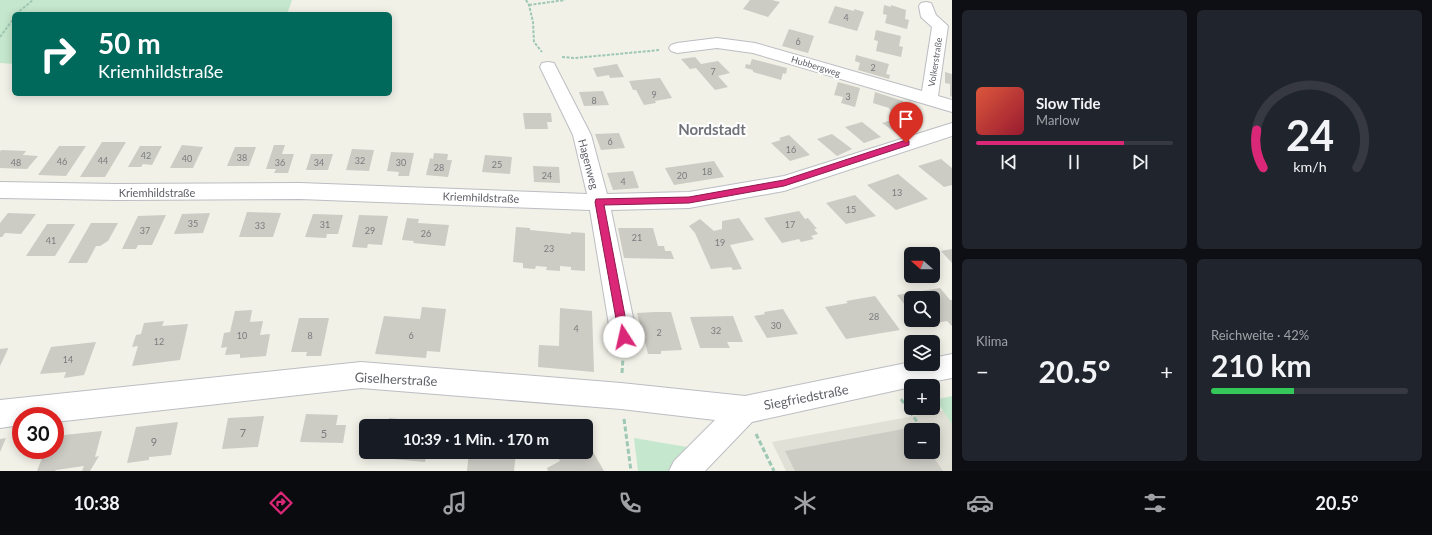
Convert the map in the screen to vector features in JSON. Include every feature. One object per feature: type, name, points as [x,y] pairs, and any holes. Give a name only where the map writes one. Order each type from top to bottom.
[{"type":"street","name":"Volkerstraße","points":[[926,6],[930,17],[940,26],[929,100]]},
{"type":"street","name":"Hubbergweg","points":[[677,48],[717,44],[755,48],[952,106]]},
{"type":"street","name":"Hagenweg","points":[[550,59],[582,135],[599,202],[624,337]]},
{"type":"street","name":"Kriemhildstraße","points":[[0,190],[117,192],[300,191],[599,202],[689,200],[784,183],[952,129]]},
{"type":"street","name":"Siegfriedstraße","points":[[744,410],[952,366]]},
{"type":"street","name":"Giselherstraße","points":[[0,414],[361,375],[621,396],[744,410]]},
{"type":"street","points":[[684,471],[744,410]]},
{"type":"path","points":[[19,12],[34,0]]},
{"type":"path","points":[[526,0],[529,5],[533,22],[534,42],[550,59],[677,48]]},
{"type":"path","points":[[529,5],[565,0]]},
{"type":"path","points":[[0,36],[5,32],[12,21]]},
{"type":"path","points":[[624,337],[621,396],[631,471]]},
{"type":"path","points":[[888,380],[918,423]]},
{"type":"path","points":[[744,410],[774,471]]},
{"type":"shaded area","points":[[952,409],[952,471],[786,471],[772,442],[919,415],[940,415],[940,411]]},
{"type":"green space","points":[[0,0],[292,0],[288,12],[12,12],[12,64],[0,63]]},
{"type":"green space","points":[[952,396],[952,424],[940,406],[940,399]]},
{"type":"green space","points":[[634,438],[693,448],[667,471],[638,471]]},
{"type":"building","points":[[750,0],[772,0],[780,2],[768,17],[743,9]]},
{"type":"building","points":[[884,5],[891,7],[891,5],[906,10],[905,19],[909,20],[907,29],[885,23],[887,15],[883,14]]},
{"type":"building","points":[[835,6],[864,12],[857,31],[828,23]]},
{"type":"building","points":[[789,29],[814,36],[808,53],[782,46]]},
{"type":"building","points":[[876,30],[901,36],[899,46],[903,47],[901,57],[876,51],[878,41],[874,40]]},
{"type":"building","points":[[856,55],[889,64],[886,74],[890,75],[889,79],[858,70],[860,63],[855,61]]},
{"type":"building","points":[[695,57],[701,64],[718,61],[730,73],[718,76],[728,87],[715,90],[696,68],[690,69],[681,59]]},
{"type":"building","points":[[752,59],[787,68],[786,74],[783,73],[781,80],[753,72],[753,70],[745,68],[746,64],[750,65]]},
{"type":"building","points":[[617,64],[624,77],[610,78],[609,75],[597,77],[593,68]]},
{"type":"building","points":[[945,72],[952,74],[952,97],[950,96],[950,84],[945,83]]},
{"type":"building","points":[[660,78],[672,98],[655,101],[656,103],[644,105],[636,90],[633,90],[629,81]]},
{"type":"building","points":[[838,82],[860,88],[855,107],[841,103],[843,97],[834,95]]},
{"type":"building","points":[[603,91],[609,105],[584,106],[579,92]]},
{"type":"building","points":[[875,92],[903,101],[901,114],[920,128],[899,135],[882,123],[895,119],[889,108],[873,103]]},
{"type":"building","points":[[523,113],[551,113],[552,122],[547,122],[548,129],[525,129]]},
{"type":"building","points":[[862,122],[881,137],[864,143],[845,127]]},
{"type":"building","points":[[619,133],[625,148],[601,150],[595,134]]},
{"type":"building","points":[[832,134],[852,149],[837,156],[817,139]]},
{"type":"building","points":[[789,135],[810,155],[790,161],[771,143],[781,140],[779,138]]},
{"type":"building","points":[[102,142],[126,142],[105,177],[80,177]]},
{"type":"building","points":[[182,145],[203,147],[193,168],[170,168]]},
{"type":"building","points":[[274,145],[285,145],[282,154],[294,154],[288,173],[274,173],[276,169],[266,169]]},
{"type":"building","points":[[59,146],[86,146],[66,176],[38,175]]},
{"type":"building","points":[[140,146],[162,146],[152,165],[143,164],[141,167],[128,167]]},
{"type":"building","points":[[235,147],[256,147],[249,166],[227,166]]},
{"type":"building","points":[[352,149],[374,150],[369,171],[346,170]]},
{"type":"building","points":[[0,151],[26,151],[23,155],[38,156],[27,169],[0,168]]},
{"type":"building","points":[[391,152],[414,153],[409,176],[398,176],[399,172],[387,171]]},
{"type":"building","points":[[434,153],[448,154],[447,160],[452,160],[448,177],[426,175],[430,158],[433,159]]},
{"type":"building","points":[[311,154],[333,154],[328,170],[306,170]]},
{"type":"building","points":[[485,155],[512,157],[510,174],[482,172]]},
{"type":"building","points":[[941,159],[952,168],[952,185],[944,187],[918,166]]},
{"type":"building","points":[[714,161],[724,177],[674,185],[665,168]]},
{"type":"building","points":[[533,166],[559,167],[560,183],[534,182]]},
{"type":"building","points":[[633,171],[639,188],[613,190],[607,173]]},
{"type":"building","points":[[898,174],[928,199],[896,210],[867,185]]},
{"type":"building","points":[[855,195],[876,216],[846,224],[826,203]]},
{"type":"building","points":[[799,211],[805,219],[808,218],[817,229],[814,229],[818,234],[811,236],[814,239],[801,242],[799,239],[782,243],[764,218]]},
{"type":"building","points":[[247,212],[281,213],[273,237],[239,237]]},
{"type":"building","points":[[8,213],[36,214],[21,234],[5,233],[2,237],[0,237],[0,223]]},
{"type":"building","points":[[210,213],[203,233],[174,234],[182,214]]},
{"type":"building","points":[[313,214],[343,215],[338,234],[327,234],[326,238],[305,237]]},
{"type":"building","points":[[166,215],[152,245],[138,245],[136,249],[122,249],[138,216]]},
{"type":"building","points":[[359,215],[388,216],[382,245],[368,244],[367,248],[352,247]]},
{"type":"building","points":[[407,218],[419,219],[418,223],[449,225],[445,246],[413,243],[414,241],[402,240]]},
{"type":"building","points":[[739,218],[754,240],[730,245],[742,269],[733,270],[731,267],[711,269],[695,233],[689,226],[700,219],[714,231],[722,229],[722,221]]},
{"type":"building","points":[[91,223],[118,223],[108,241],[100,246],[96,246],[87,263],[68,263]]},
{"type":"building","points":[[47,224],[75,224],[55,256],[26,256]]},
{"type":"building","points":[[516,227],[530,228],[530,230],[571,234],[571,232],[585,233],[585,271],[571,270],[571,267],[560,266],[560,271],[546,270],[547,267],[536,266],[535,269],[523,268],[523,263],[513,262]]},
{"type":"building","points":[[618,228],[653,228],[658,246],[664,246],[665,251],[671,251],[674,259],[624,258]]},
{"type":"building","points":[[952,249],[952,263],[941,251]]},
{"type":"building","points":[[940,288],[950,300],[952,300],[952,326],[947,321],[940,322],[940,291],[922,291]]},
{"type":"building","points":[[904,294],[904,304],[897,295]]},
{"type":"building","points":[[875,296],[900,330],[846,339],[825,307],[848,303],[846,301]]},
{"type":"building","points":[[422,307],[446,309],[440,352],[427,351],[426,358],[375,354],[384,316],[420,319]]},
{"type":"building","points":[[560,308],[592,311],[594,372],[538,367],[539,345],[559,346]]},
{"type":"building","points":[[783,309],[798,334],[767,338],[754,316],[765,314],[764,312]]},
{"type":"building","points":[[252,310],[250,322],[263,321],[260,335],[270,334],[266,356],[240,358],[240,354],[225,355],[227,347],[221,348],[224,333],[230,332],[235,311]]},
{"type":"building","points":[[671,312],[682,350],[661,351],[661,354],[648,354],[637,313]]},
{"type":"building","points":[[733,316],[743,342],[727,342],[730,348],[700,348],[690,317]]},
{"type":"building","points":[[299,318],[329,318],[321,356],[306,356],[307,352],[291,352]]},
{"type":"building","points":[[164,321],[162,326],[188,324],[180,360],[132,366],[138,346],[132,347],[136,335],[141,334],[144,323]]},
{"type":"building","points":[[96,342],[84,375],[64,378],[66,372],[40,374],[51,347]]},
{"type":"building","points":[[0,349],[8,349],[0,366]]},
{"type":"building","points":[[306,414],[338,415],[336,425],[346,425],[343,443],[300,442]]},
{"type":"building","points":[[264,416],[258,447],[222,449],[228,418]]},
{"type":"building","points":[[178,422],[171,455],[149,457],[149,460],[127,463],[136,427]]},
{"type":"building","points":[[904,429],[904,459],[935,459],[943,471],[795,471],[785,451]]},
{"type":"building","points":[[102,431],[95,457],[99,456],[90,471],[82,471],[84,466],[55,471],[37,471],[42,459],[64,459],[64,435]]},
{"type":"building","points":[[6,438],[0,452],[0,439]]},
{"type":"building","points":[[593,452],[604,471],[548,471],[547,468],[560,461],[559,459],[593,459]]},
{"type":"building","points":[[393,459],[426,459],[425,462]]},
{"type":"building","points":[[468,459],[515,459],[514,471],[467,471]]},
{"type":"district","name":"Nordstadt","points":[[712,129]]},
{"type":"route","points":[[624,337],[599,202],[689,200],[784,183],[906,143]]}]
